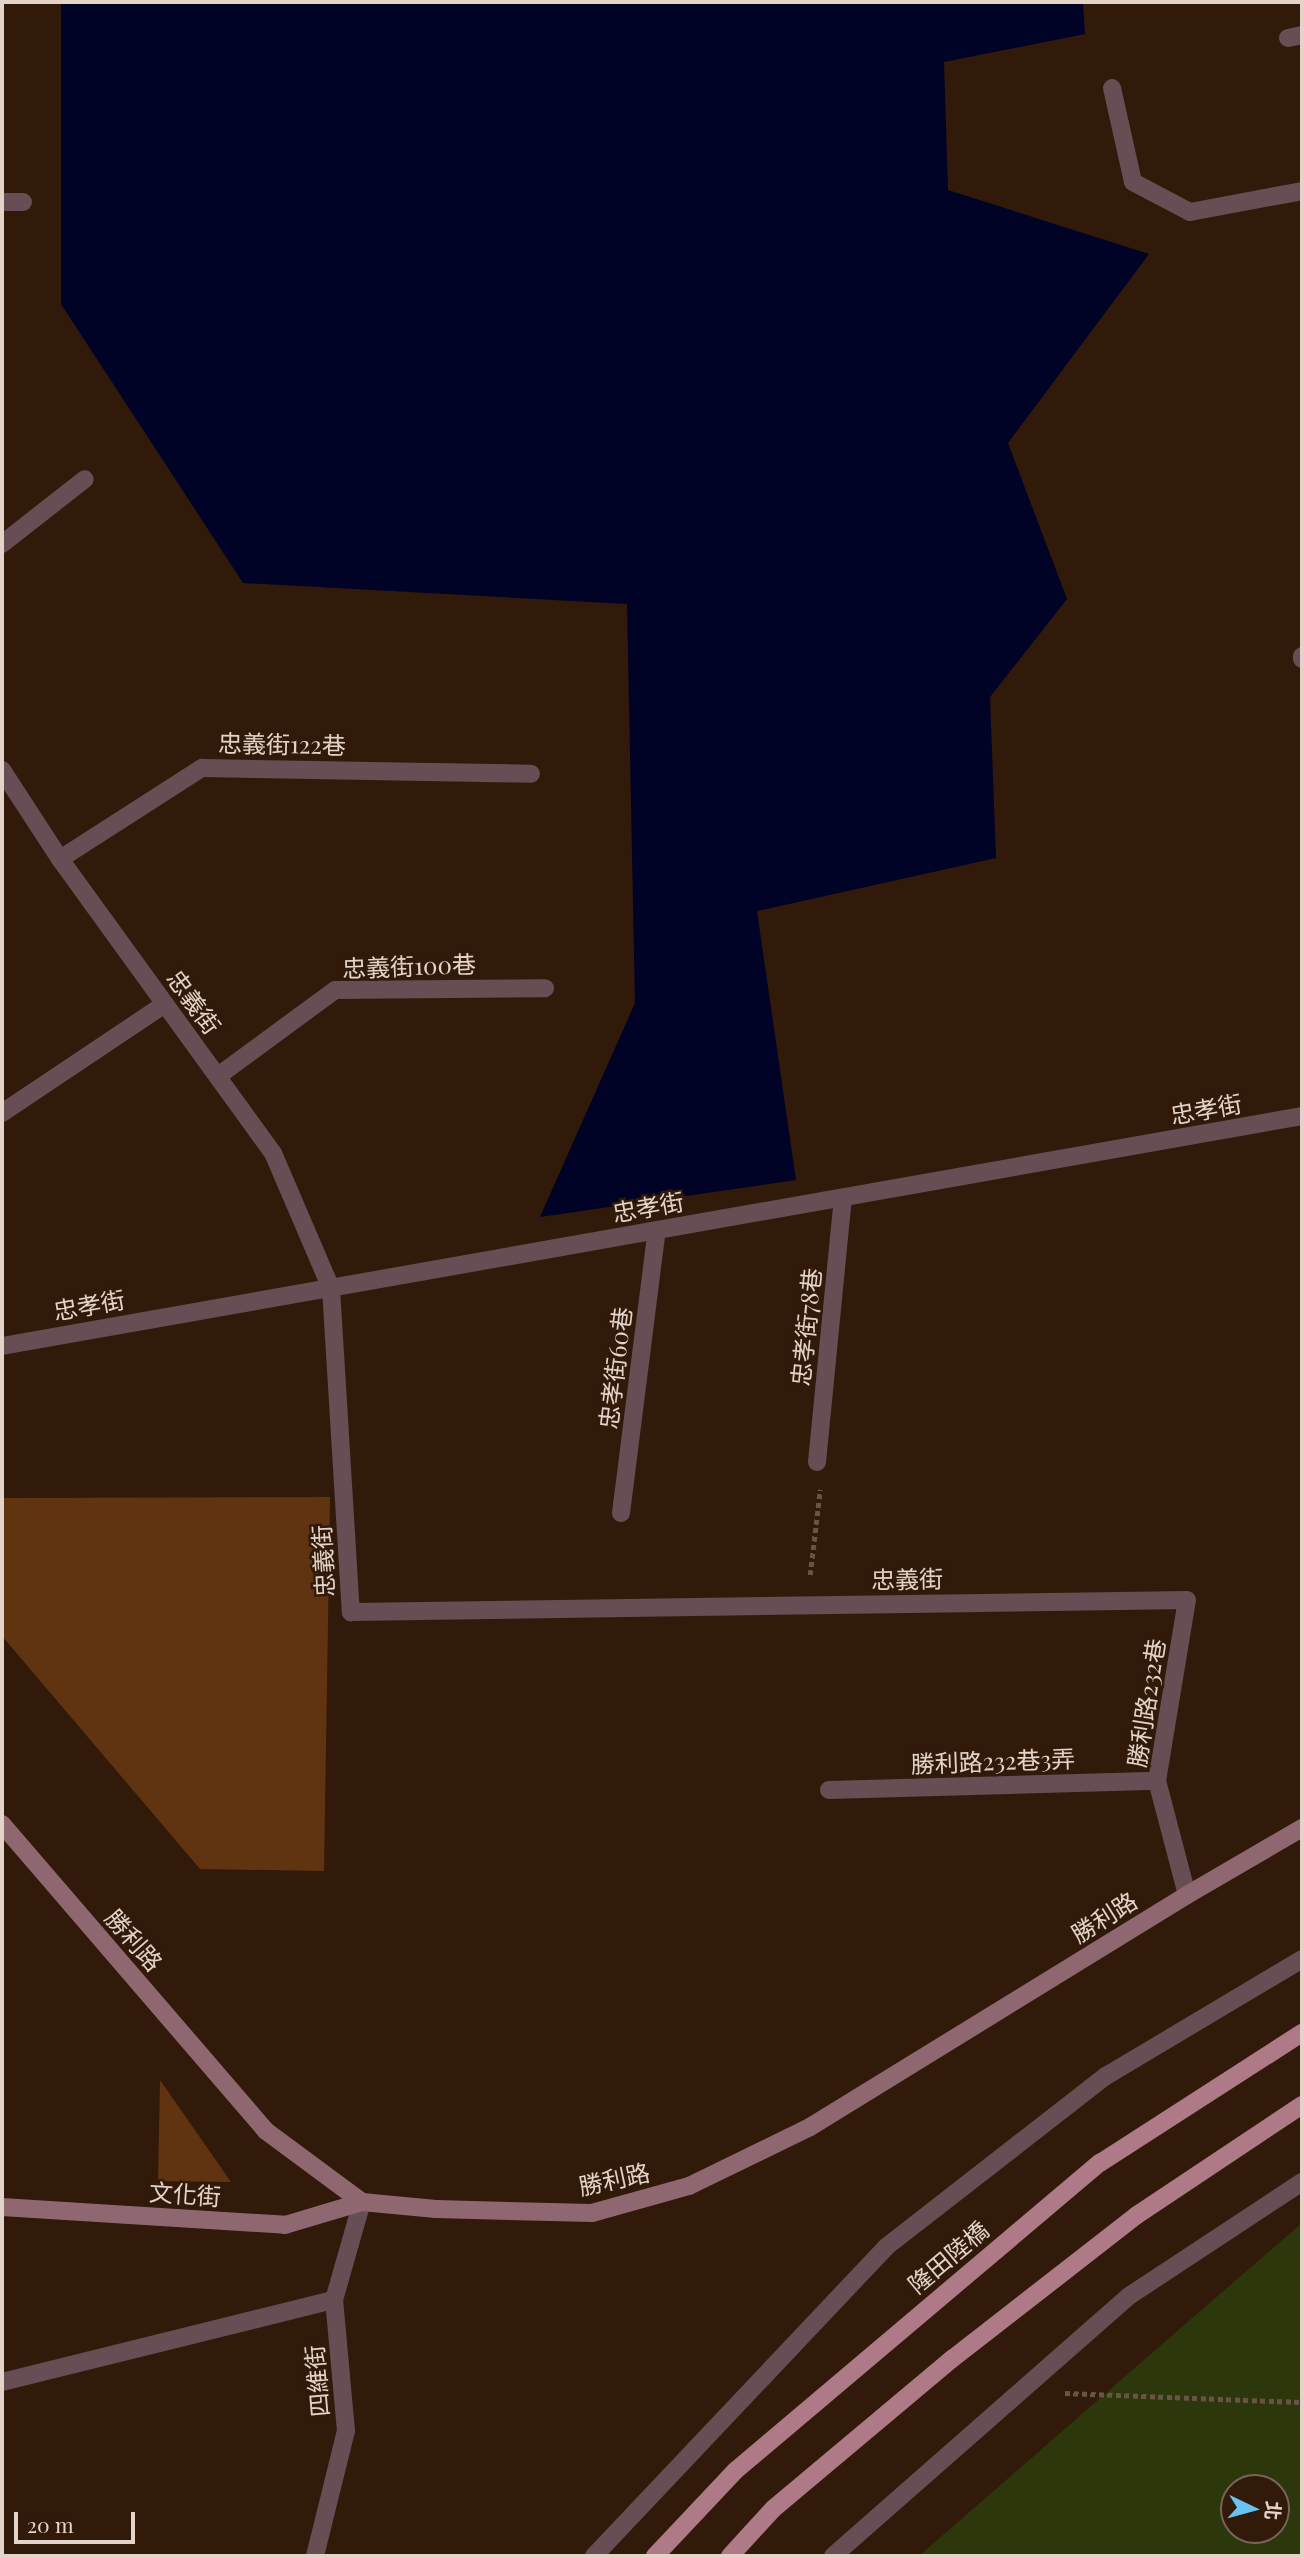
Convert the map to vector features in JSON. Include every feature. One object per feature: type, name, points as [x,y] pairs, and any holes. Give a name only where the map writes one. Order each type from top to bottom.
[{"type":"main road","name":"勝利路","points":[[2,1824],[266,2131],[362,2202],[436,2209],[592,2213],[689,2186],[810,2127],[1187,1895],[1302,1828]]},
{"type":"main road","name":"隆田陸橋","points":[[654,2556],[735,2470],[1100,2162],[1302,2032]]},
{"type":"main road","points":[[730,2556],[773,2509],[953,2359],[1137,2215],[1302,2105]]},
{"type":"main road","name":"文化街","points":[[2,2207],[285,2224],[362,2202]]},
{"type":"street","points":[[1112,88],[1133,182],[1190,212],[1302,191]]},
{"type":"street","points":[[2,202],[23,202]]},
{"type":"street","points":[[2,544],[85,479]]},
{"type":"street","name":"忠義街122巷","points":[[60,859],[202,768],[531,774]]},
{"type":"street","name":"忠義街","points":[[2,770],[60,859],[273,1153],[331,1288],[351,1612],[1187,1600]]},
{"type":"street","name":"忠義街100巷","points":[[218,1076],[335,990],[545,988]]},
{"type":"street","points":[[2,1113],[166,1004]]},
{"type":"street","name":"忠孝街","points":[[2,1346],[1302,1116]]},
{"type":"street","name":"忠孝街78巷","points":[[817,1462],[843,1198]]},
{"type":"street","name":"忠孝街60巷","points":[[621,1513],[657,1230]]},
{"type":"street","name":"勝利路232巷","points":[[1187,1600],[1157,1781],[1187,1895]]},
{"type":"street","name":"勝利路232巷3弄","points":[[830,1790],[1157,1781]]},
{"type":"street","points":[[594,2556],[886,2247],[1106,2076],[1302,1959]]},
{"type":"street","points":[[833,2556],[1129,2296],[1302,2182]]},
{"type":"street","name":"四維街","points":[[314,2556],[346,2431],[334,2300],[362,2202]]},
{"type":"street","points":[[2,2382],[334,2300]]},
{"type":"path","points":[[807,1605],[821,1478],[817,1462]]},
{"type":"path","points":[[1023,2391],[1302,2402]]},
{"type":"green space","points":[[1302,2223],[1302,2556],[919,2556]]},
{"type":"water","points":[[61,2],[1083,2],[1085,34],[944,62],[948,190],[1149,254],[1008,443],[1067,599],[990,697],[996,858],[757,911],[796,1180],[540,1217],[635,1003],[627,604],[243,583],[61,304]]},
{"type":"building","points":[[330,1497],[324,1871],[200,1869],[2,1636],[2,1498]]},
{"type":"building","points":[[160,2080],[231,2182],[158,2181]]}]
